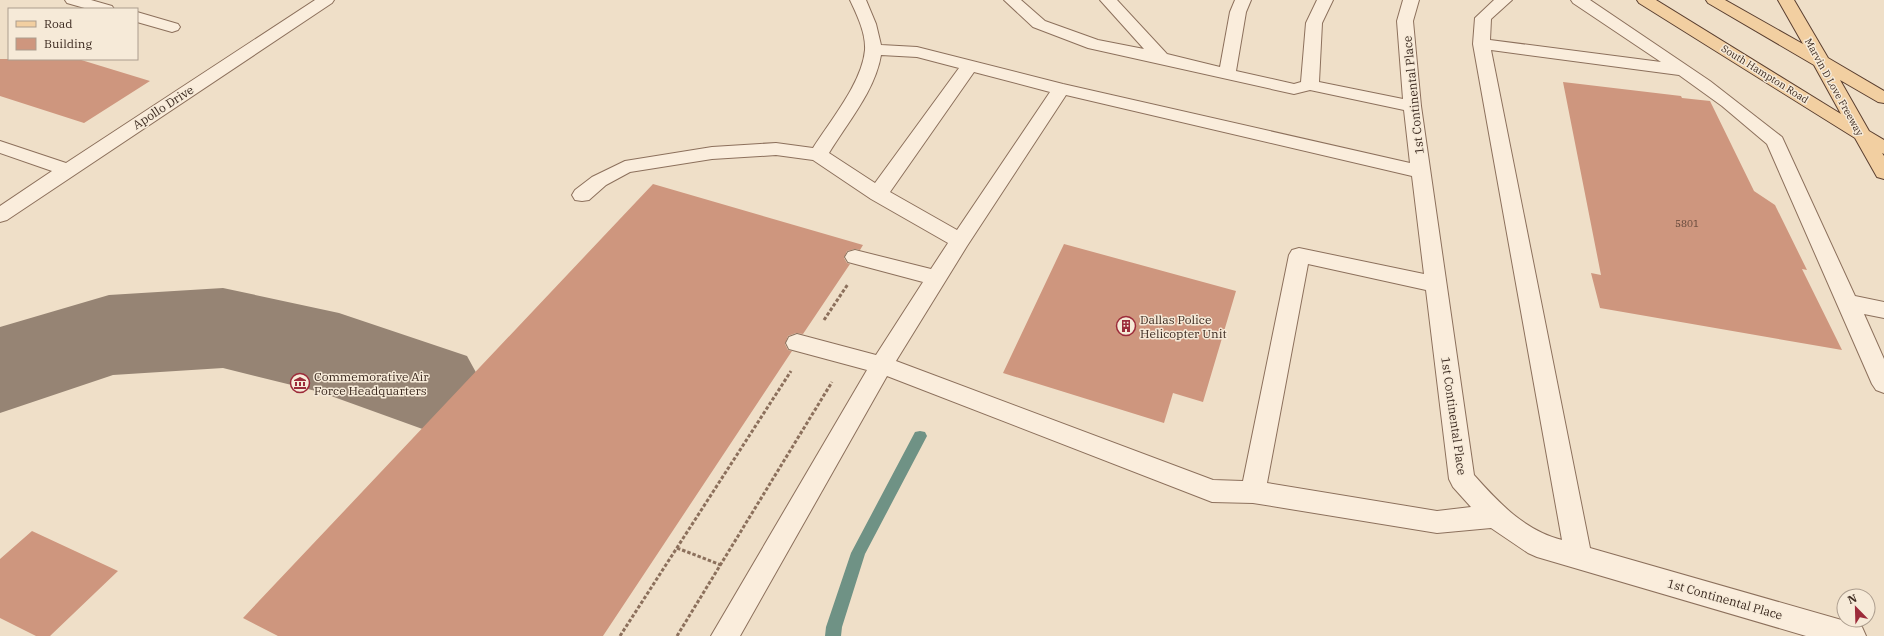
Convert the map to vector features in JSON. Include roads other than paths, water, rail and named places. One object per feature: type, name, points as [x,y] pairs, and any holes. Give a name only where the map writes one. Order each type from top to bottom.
[{"type":"main road","name":"South Hampton Road","points":[[1645,0],[1884,148]]},
{"type":"main road","points":[[1714,0],[1884,98]]},
{"type":"main road","name":"Marvin D Love Freeway","points":[[1786,0],[1884,173]]},
{"type":"lane","points":[[73,0],[102,8]]},
{"type":"lane","name":"Apollo Drive","points":[[0,215],[326,0]]},
{"type":"lane","points":[[818,155],[864,79],[873,50],[870,28],[858,0]]},
{"type":"lane","points":[[1012,0],[1039,24],[1094,44],[1294,89],[1310,85],[1412,106]]},
{"type":"lane","points":[[1108,0],[1160,58]]},
{"type":"lane","points":[[1227,74],[1238,12],[1243,0]]},
{"type":"lane","points":[[1310,85],[1314,23],[1325,0]]},
{"type":"lane","name":"1st Continental Place","points":[[1411,0],[1405,21],[1412,106],[1462,479],[1495,516],[1536,545],[1852,636]]},
{"type":"lane","points":[[1504,0],[1483,18],[1481,44],[1578,557]]},
{"type":"lane","points":[[1579,0],[1687,71],[1748,117],[1775,141],[1849,303],[1884,384]]},
{"type":"lane","points":[[138,18],[172,27]]},
{"type":"lane","points":[[1481,44],[1687,71]]},
{"type":"lane","points":[[873,50],[917,52],[1061,89],[1421,172]]},
{"type":"lane","points":[[878,194],[970,65]]},
{"type":"lane","points":[[725,636],[882,365],[936,278],[1061,89]]},
{"type":"lane","points":[[0,147],[68,170]]},
{"type":"lane","points":[[582,195],[599,181],[625,167],[712,153],[776,149],[818,155],[878,194],[960,241]]},
{"type":"lane","points":[[1253,492],[1299,255],[1436,284]]},
{"type":"lane","points":[[859,258],[936,278]]},
{"type":"lane","points":[[1849,303],[1884,310]]},
{"type":"lane","points":[[803,344],[882,365],[1212,491],[1253,492],[1437,522],[1495,516]]},
{"type":"waterway","points":[[833,636],[834,627],[858,553],[920,436]]},
{"type":"place","name":"Dallas Police Helicopter Unit","points":[[1126,326]]},
{"type":"place","name":"Commemorative Air Force Headquarters","points":[[300,383]]}]
